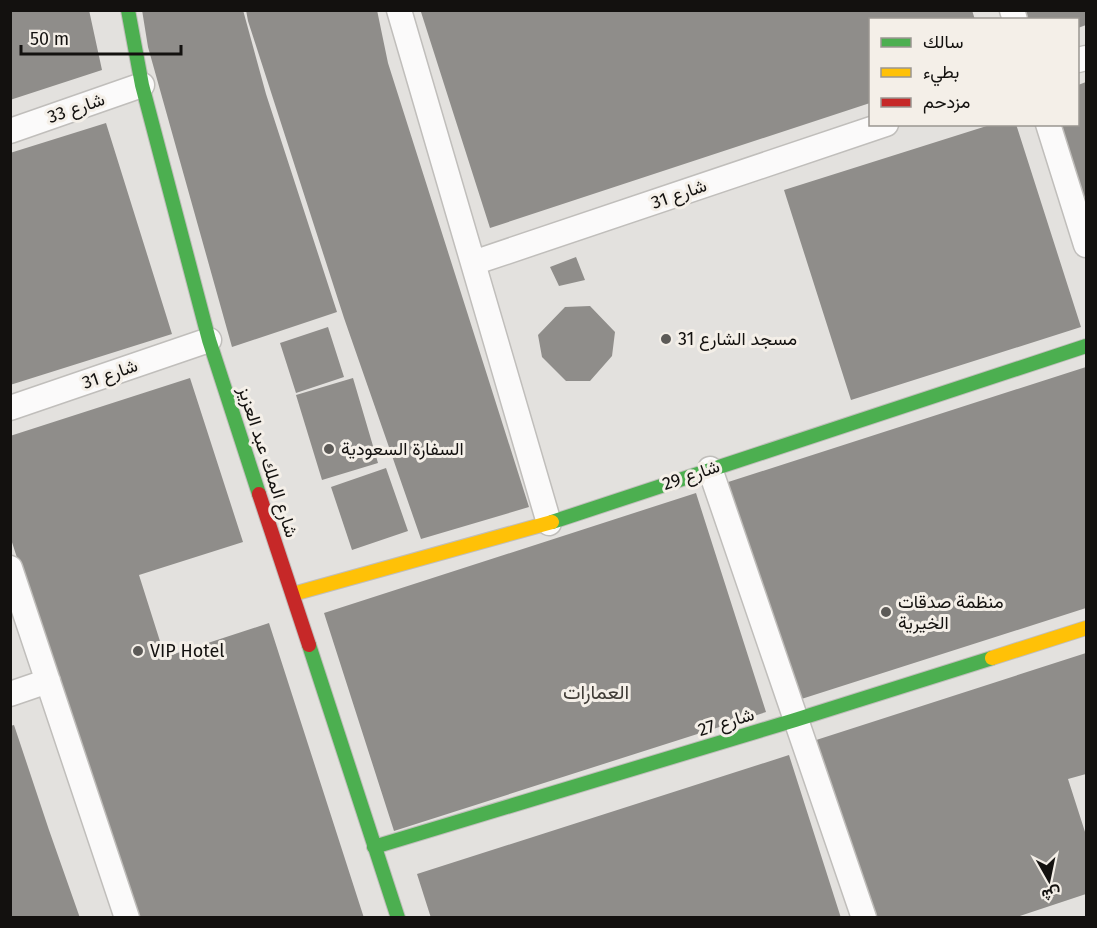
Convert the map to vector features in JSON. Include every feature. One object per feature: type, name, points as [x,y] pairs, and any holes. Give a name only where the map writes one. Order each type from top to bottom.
[{"type":"street","name":"شارع الملك عبد العزيز","points":[[128,10],[142,86],[209,340],[398,918]]},
{"type":"street","points":[[399,10],[549,523]]},
{"type":"street","name":"شارع 33","points":[[10,130],[142,86]]},
{"type":"street","name":"شارع 31","points":[[473,263],[880,126]]},
{"type":"street","points":[[1049,126],[1086,245]]},
{"type":"street","name":"شارع 31","points":[[10,408],[209,340]]},
{"type":"street","name":"شارع 29","points":[[293,594],[549,523],[1086,346]]},
{"type":"street","points":[[710,469],[864,918]]},
{"type":"street","points":[[10,568],[126,918]]},
{"type":"street","name":"شارع 27","points":[[374,848],[795,720],[1086,628]]},
{"type":"street","points":[[10,694],[48,681]]},
{"type":"building","points":[[10,10],[89,10],[102,70],[10,100]]},
{"type":"building","points":[[142,10],[243,10],[266,94],[337,312],[232,347],[148,47]]},
{"type":"building","points":[[246,10],[377,10],[388,63],[529,507],[421,539],[344,318]]},
{"type":"building","points":[[424,10],[972,10],[974,18],[869,18],[869,103],[490,228],[421,12]]},
{"type":"building","points":[[1022,10],[1086,10],[1086,25],[1079,28],[1079,18],[1024,18]]},
{"type":"building","points":[[1086,82],[1086,215],[1058,126],[1079,126],[1079,85]]},
{"type":"building","points":[[106,123],[172,334],[10,385],[10,153]]},
{"type":"building","points":[[987,126],[1017,126],[1081,327],[851,400],[784,190]]},
{"type":"building","points":[[576,257],[585,280],[559,286],[550,267]]},
{"type":"building","points":[[590,306],[615,332],[612,356],[590,381],[566,381],[542,357],[538,335],[565,307]]},
{"type":"building","points":[[328,327],[344,377],[296,393],[280,343]]},
{"type":"building","points":[[1086,367],[1086,608],[792,702],[722,484]]},
{"type":"building","points":[[190,378],[243,542],[139,575],[165,657],[269,623],[364,918],[133,918],[10,536],[10,436]]},
{"type":"building","points":[[353,378],[378,463],[322,480],[296,395]]},
{"type":"building","points":[[386,468],[408,531],[352,550],[331,487]]},
{"type":"building","points":[[696,493],[766,712],[394,831],[324,613]]},
{"type":"building","points":[[1086,653],[1086,774],[1068,779],[1086,835],[1086,894],[1014,918],[867,918],[810,742]]},
{"type":"building","points":[[14,725],[80,918],[10,918],[10,726]]},
{"type":"building","points":[[789,755],[841,918],[431,918],[417,874]]},
{"type":"traffic: fast","points":[[128,10],[142,85],[209,340],[259,494]]},
{"type":"traffic: fast","points":[[552,522],[1086,346]]},
{"type":"traffic: fast","points":[[309,645],[398,918]]},
{"type":"traffic: fast","points":[[374,847],[992,658]]},
{"type":"traffic: slow","points":[[293,594],[552,522]]},
{"type":"traffic: slow","points":[[992,658],[1086,628]]},
{"type":"traffic: jam","points":[[259,494],[309,645]]},
{"type":"place","name":"مسجد الشارع 31","points":[[666,339]]},
{"type":"place","name":"السفارة السعودية","points":[[329,449]]},
{"type":"place","name":"منظمة صدقات الخيرية","points":[[886,612]]},
{"type":"place","name":"VIP Hotel","points":[[138,651]]},
{"type":"district","name":"العمارات","points":[[596,692]]}]
